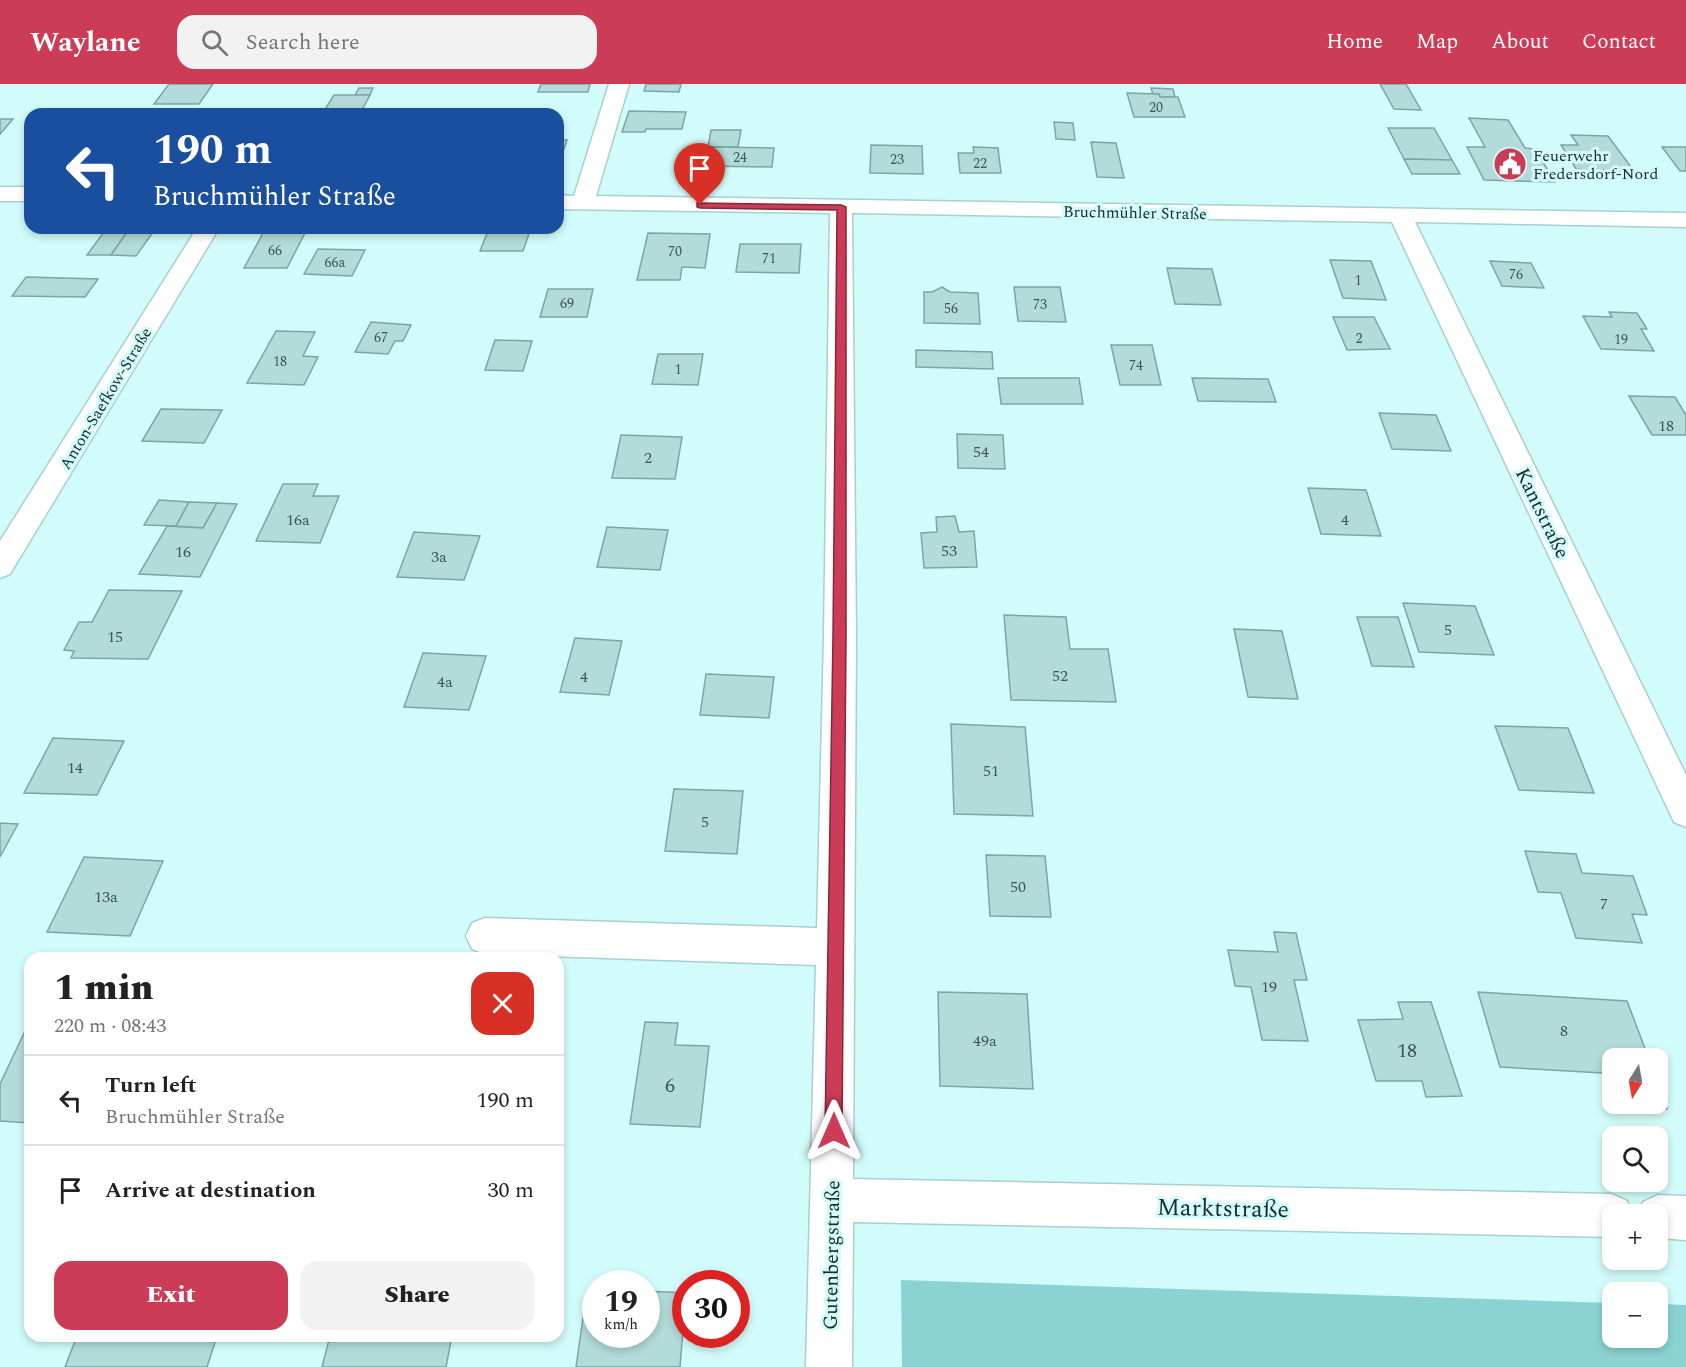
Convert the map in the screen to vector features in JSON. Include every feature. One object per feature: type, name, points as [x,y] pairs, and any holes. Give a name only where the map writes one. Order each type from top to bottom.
[{"type":"street","points":[[583,203],[619,84]]},
{"type":"street","points":[[0,194],[24,194]]},
{"type":"street","name":"Bruchmühler Straße","points":[[564,202],[1686,220]]},
{"type":"street","name":"Gutenbergstraße","points":[[829,1367],[836,947],[841,207]]},
{"type":"street","name":"Kantstraße","points":[[1400,215],[1686,811]]},
{"type":"street","name":"Anton-Saefkow-Straße","points":[[0,566],[204,234]]},
{"type":"street","points":[[485,936],[836,947]]},
{"type":"street","name":"Marktstraße","points":[[833,1200],[1602,1216]]},
{"type":"street","points":[[1668,1217],[1686,1218]]},
{"type":"shaded area","points":[[901,1280],[1602,1303],[1602,1348],[1668,1348],[1668,1304],[1686,1305],[1686,1367],[902,1367]]},
{"type":"building","points":[[169,84],[213,84],[199,104],[154,104]]},
{"type":"building","points":[[541,84],[590,84],[588,92],[538,92]]},
{"type":"building","points":[[646,84],[681,84],[679,92],[644,91]]},
{"type":"building","points":[[1380,84],[1406,84],[1421,110],[1394,109]]},
{"type":"building","points":[[359,88],[373,88],[370,95],[355,95]]},
{"type":"building","points":[[1151,88],[1173,89],[1175,97],[1160,97],[1159,94],[1153,94]]},
{"type":"building","points":[[1127,93],[1178,97],[1185,117],[1134,117]]},
{"type":"building","points":[[334,95],[370,95],[363,108],[326,108]]},
{"type":"building","points":[[629,111],[686,112],[682,129],[622,132]]},
{"type":"building","name":"Feuerwehr Fredersdorf-Nord","points":[[1469,118],[1508,120],[1525,148],[1535,149],[1555,182],[1484,180],[1467,147],[1485,147]]},
{"type":"building","points":[[0,119],[13,119],[0,134]]},
{"type":"building","points":[[1054,122],[1073,123],[1075,140],[1056,139]]},
{"type":"building","points":[[1388,128],[1434,128],[1452,160],[1404,159]]},
{"type":"building","points":[[711,130],[741,130],[738,147],[708,147]]},
{"type":"building","points":[[1571,135],[1608,136],[1634,171],[1601,170],[1605,176],[1587,176],[1584,170],[1576,169],[1561,145],[1578,145]]},
{"type":"building","points":[[1091,142],[1116,143],[1124,178],[1097,177]]},
{"type":"building","points":[[871,145],[922,146],[923,174],[870,173]]},
{"type":"building","points":[[708,147],[774,148],[772,167],[705,166]]},
{"type":"building","points":[[973,147],[998,148],[1001,173],[960,173],[958,153],[974,153]]},
{"type":"building","points":[[1662,147],[1686,147],[1686,171],[1680,171]]},
{"type":"building","points":[[1404,159],[1452,160],[1460,174],[1412,174]]},
{"type":"building","points":[[648,233],[710,234],[705,268],[682,267],[680,280],[637,280]]},
{"type":"building","points":[[103,234],[126,234],[111,255],[87,255]]},
{"type":"building","points":[[126,234],[152,234],[136,256],[111,255]]},
{"type":"building","points":[[262,234],[304,234],[287,268],[244,268]]},
{"type":"building","points":[[487,234],[529,234],[523,251],[480,251]]},
{"type":"building","points":[[740,244],[801,244],[799,273],[736,272]]},
{"type":"building","points":[[318,249],[365,250],[352,276],[304,274]]},
{"type":"building","points":[[1330,260],[1371,261],[1386,300],[1343,298]]},
{"type":"building","points":[[1490,261],[1531,263],[1544,288],[1502,286]]},
{"type":"building","points":[[1167,268],[1212,269],[1221,305],[1175,304]]},
{"type":"building","points":[[26,277],[98,279],[85,297],[12,296]]},
{"type":"building","points":[[942,287],[950,292],[978,293],[980,324],[924,323],[924,292],[932,292]]},
{"type":"building","points":[[1014,287],[1060,287],[1066,322],[1018,321]]},
{"type":"building","points":[[548,289],[593,289],[587,317],[540,317]]},
{"type":"building","points":[[1609,312],[1637,313],[1647,329],[1641,329],[1654,351],[1601,349],[1583,316],[1612,317]]},
{"type":"building","points":[[1333,317],[1374,317],[1390,349],[1347,350]]},
{"type":"building","points":[[371,322],[411,325],[403,341],[395,341],[388,354],[355,352]]},
{"type":"building","points":[[276,331],[315,332],[303,356],[318,357],[304,385],[247,383]]},
{"type":"building","points":[[495,340],[532,341],[523,371],[485,370]]},
{"type":"building","points":[[1111,345],[1152,345],[1161,385],[1120,385]]},
{"type":"building","points":[[916,350],[992,352],[993,369],[916,367]]},
{"type":"building","points":[[658,354],[703,354],[698,385],[652,384]]},
{"type":"building","points":[[998,378],[1079,378],[1083,404],[1001,404]]},
{"type":"building","points":[[1192,378],[1268,379],[1276,402],[1198,401]]},
{"type":"building","points":[[1629,396],[1675,397],[1686,415],[1686,435],[1652,435]]},
{"type":"building","points":[[161,409],[222,410],[204,443],[142,441]]},
{"type":"building","points":[[1379,413],[1436,415],[1451,451],[1392,449]]},
{"type":"building","points":[[957,434],[1003,435],[1005,469],[958,468]]},
{"type":"building","points":[[621,435],[682,437],[675,479],[612,478]]},
{"type":"building","points":[[283,484],[318,484],[313,496],[339,496],[320,543],[256,541]]},
{"type":"building","points":[[1308,488],[1366,490],[1381,536],[1321,534]]},
{"type":"building","points":[[159,500],[189,502],[176,526],[144,525]]},
{"type":"building","points":[[189,502],[217,503],[203,528],[176,526]]},
{"type":"building","points":[[217,503],[237,504],[200,577],[139,574],[167,526],[203,528]]},
{"type":"building","points":[[955,516],[959,532],[974,531],[977,567],[924,568],[921,533],[937,532],[936,517]]},
{"type":"building","points":[[607,527],[668,530],[660,570],[597,567]]},
{"type":"building","points":[[414,532],[480,536],[464,580],[397,577]]},
{"type":"building","points":[[109,590],[182,591],[148,659],[71,658],[74,651],[64,650],[79,622],[92,622]]},
{"type":"building","points":[[1403,603],[1475,606],[1494,655],[1419,652]]},
{"type":"building","points":[[1004,615],[1066,617],[1070,649],[1108,649],[1116,702],[1011,700]]},
{"type":"building","points":[[1357,617],[1398,617],[1414,667],[1372,666]]},
{"type":"building","points":[[1234,629],[1282,631],[1298,699],[1248,697]]},
{"type":"building","points":[[575,638],[622,641],[609,695],[560,692]]},
{"type":"building","points":[[423,653],[486,656],[469,710],[404,707]]},
{"type":"building","points":[[706,674],[774,677],[769,718],[700,715]]},
{"type":"building","points":[[951,724],[1025,727],[1033,816],[954,814]]},
{"type":"building","points":[[1495,726],[1568,728],[1594,793],[1519,790]]},
{"type":"building","points":[[53,738],[124,741],[97,795],[24,793]]},
{"type":"building","points":[[674,789],[743,791],[737,854],[665,851]]},
{"type":"building","points":[[0,823],[18,824],[0,857]]},
{"type":"building","points":[[1525,851],[1576,854],[1582,873],[1633,876],[1647,915],[1632,914],[1642,943],[1576,938],[1561,893],[1538,892]]},
{"type":"building","points":[[986,855],[1045,856],[1051,917],[990,916]]},
{"type":"building","points":[[84,857],[163,861],[130,936],[47,932]]},
{"type":"building","points":[[1274,932],[1296,933],[1307,980],[1294,980],[1308,1041],[1262,1040],[1251,987],[1235,986],[1228,950],[1278,952]]},
{"type":"building","points":[[938,992],[1027,994],[1033,1089],[940,1086]]},
{"type":"building","points":[[1478,992],[1627,1001],[1645,1048],[1602,1048],[1602,1073],[1500,1067]]},
{"type":"building","points":[[1398,1002],[1431,1002],[1462,1096],[1426,1097],[1422,1081],[1376,1081],[1358,1020],[1403,1019]]},
{"type":"building","points":[[645,1022],[678,1023],[675,1045],[709,1046],[700,1127],[630,1124]]},
{"type":"building","points":[[24,1033],[24,1123],[0,1121],[0,1084]]},
{"type":"building","points":[[660,1292],[672,1292],[672,1348],[682,1348],[680,1367],[576,1367],[582,1325],[582,1348],[660,1348]]},
{"type":"building","points":[[75,1342],[215,1342],[207,1367],[65,1367]]},
{"type":"building","points":[[328,1342],[451,1342],[446,1367],[322,1367]]},
{"type":"place","name":"Feuerwehr Fredersdorf-Nord","points":[[1510,164]]},
{"type":"route","points":[[700,205],[841,207],[840,636],[834,1131]]}]
